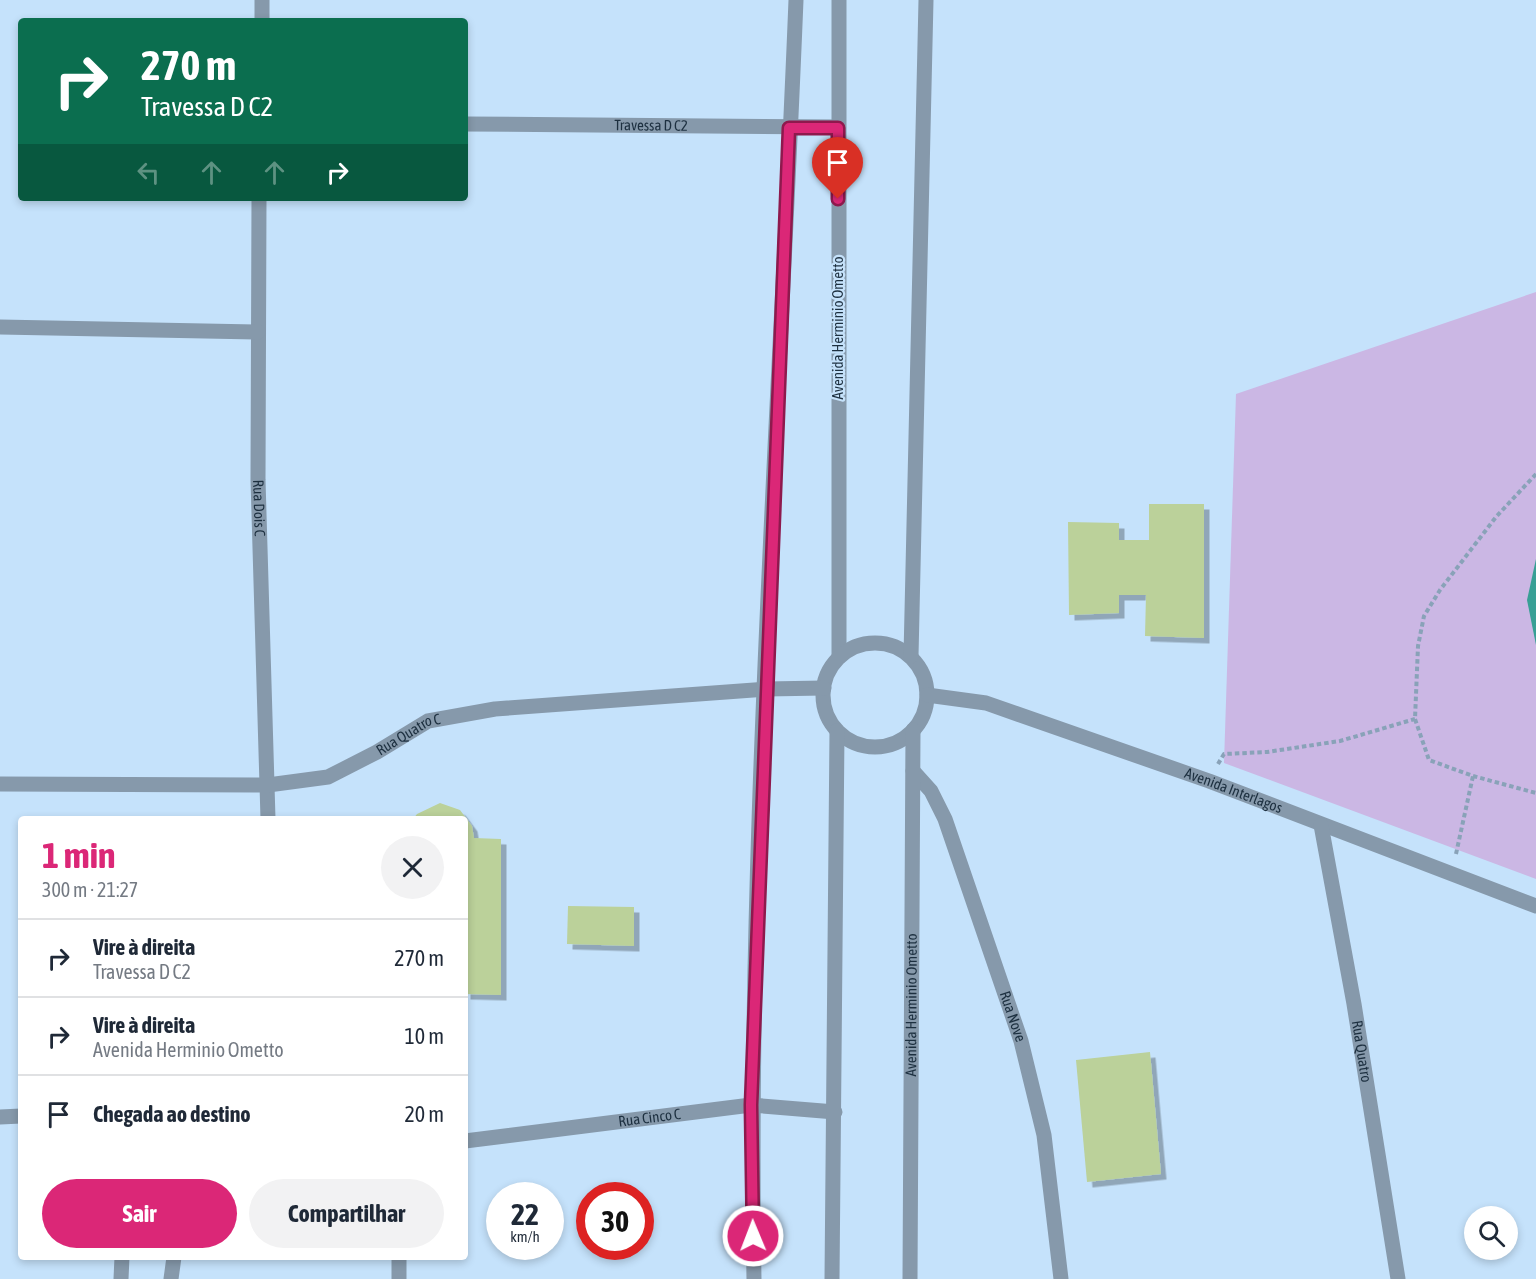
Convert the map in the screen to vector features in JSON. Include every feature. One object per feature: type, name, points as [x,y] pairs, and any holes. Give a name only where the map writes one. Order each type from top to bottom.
[{"type":"street","points":[[262,0],[262,18]]},
{"type":"street","points":[[754,1279],[751,1105],[766,689],[796,0]]},
{"type":"street","name":"Avenida Herminio Ometto","points":[[839,0],[839,657]]},
{"type":"street","points":[[911,656],[891,645],[874,643],[857,646],[839,657],[831,667],[824,688],[823,700],[827,717],[837,731],[850,742],[866,747],[884,747],[900,741],[913,730],[922,716],[927,695],[925,683],[911,656],[926,0]]},
{"type":"street","name":"Travessa D C2","points":[[468,124],[838,128]]},
{"type":"street","name":"Rua Dois C","points":[[258,201],[261,633],[268,816]]},
{"type":"street","points":[[0,327],[258,332]]},
{"type":"street","name":"Rua Quatro C","points":[[0,784],[268,785],[328,777],[377,752],[428,721],[495,709],[766,689],[824,688]]},
{"type":"street","name":"Avenida Interlagos","points":[[927,695],[986,703],[1209,781],[1536,906]]},
{"type":"street","name":"Avenida Herminio Ometto","points":[[910,1279],[913,730]]},
{"type":"street","points":[[832,1279],[837,731]]},
{"type":"street","name":"Rua Nove","points":[[913,771],[932,791],[945,819],[1021,1041],[1044,1135],[1061,1279]]},
{"type":"street","name":"Rua Quatro","points":[[1321,825],[1354,1004],[1398,1279]]},
{"type":"street","name":"Rua Cinco C","points":[[468,1141],[751,1105],[835,1112]]},
{"type":"street","points":[[0,1117],[18,1116]]},
{"type":"street","points":[[121,1279],[122,1260]]},
{"type":"street","points":[[171,1279],[174,1260]]},
{"type":"street","points":[[399,1260],[399,1279]]},
{"type":"path","points":[[1536,474],[1496,517],[1440,590],[1424,616],[1418,646],[1415,718],[1429,760],[1473,776],[1536,793]]},
{"type":"path","points":[[1209,781],[1224,754],[1267,752],[1340,741],[1415,718]]},
{"type":"path","points":[[1451,872],[1473,776]]},
{"type":"shaded area","points":[[1536,292],[1536,879],[1224,763],[1236,394]]},
{"type":"shaded area","points":[[1536,559],[1536,645],[1527,600]]},
{"type":"building","points":[[1149,504],[1204,504],[1204,638],[1145,636],[1146,595],[1119,595],[1119,613],[1069,615],[1068,522],[1119,523],[1119,540],[1149,540]]},
{"type":"building","points":[[440,803],[460,810],[464,816],[415,816]]},
{"type":"building","points":[[468,821],[472,826],[474,838],[501,839],[501,995],[468,994]]},
{"type":"building","points":[[568,906],[634,907],[634,946],[567,944]]},
{"type":"building","points":[[1150,1052],[1161,1174],[1087,1182],[1076,1060]]},
{"type":"route","points":[[753,1236],[751,1105],[789,128],[838,128],[838,199]]}]
